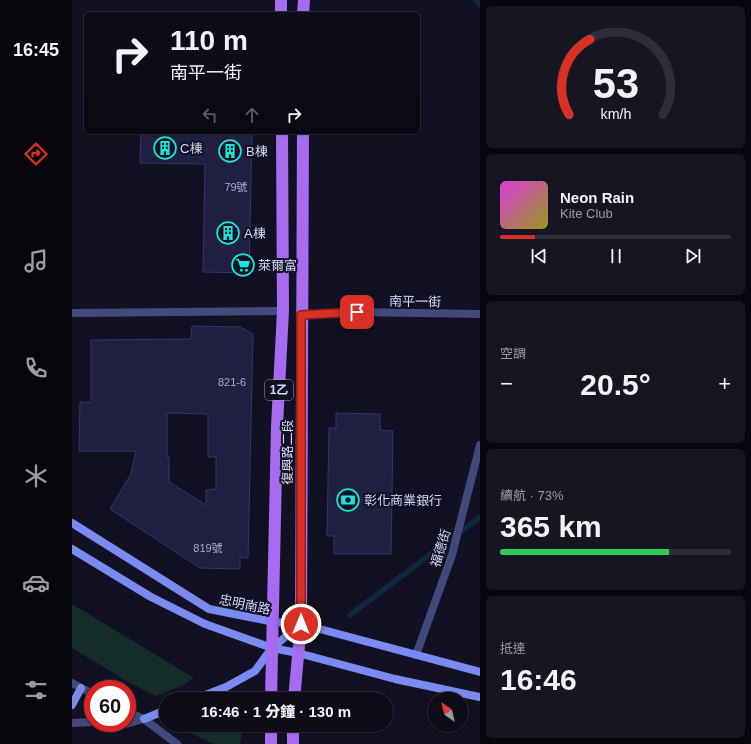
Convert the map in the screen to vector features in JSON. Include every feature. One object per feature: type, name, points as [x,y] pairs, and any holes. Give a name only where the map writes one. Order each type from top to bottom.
[{"type":"main road","points":[[281,0],[281,12]]},
{"type":"main road","points":[[304,0],[304,12]]},
{"type":"main road","name":"復興路二段","points":[[271,692],[274,622],[277,426],[283,312],[282,134]]},
{"type":"main road","name":"復興路二段","points":[[295,692],[301,624],[302,134]]},
{"type":"main road","name":"忠明南路","points":[[72,523],[209,609],[274,622],[301,624],[480,672]]},
{"type":"main road","points":[[72,549],[151,597],[205,624],[272,648],[298,653],[395,679],[480,698]]},
{"type":"main road","points":[[213,692],[226,687],[255,671],[272,648],[301,624]]},
{"type":"main road","points":[[72,705],[81,688]]},
{"type":"main road","points":[[144,719],[159,713]]},
{"type":"main road","points":[[271,732],[271,744]]},
{"type":"main road","points":[[292,732],[293,744]]},
{"type":"street","points":[[72,313],[283,312]]},
{"type":"street","name":"南平一街","points":[[301,315],[357,312],[480,314]]},
{"type":"street","name":"福德街","points":[[416,655],[452,555],[480,445]]},
{"type":"street","points":[[72,683],[84,690]]},
{"type":"street","points":[[136,716],[144,719],[177,744]]},
{"type":"street","points":[[136,721],[144,719]]},
{"type":"street","points":[[72,723],[84,722]]},
{"type":"green space","points":[[72,604],[194,678],[181,686],[166,692],[159,692],[159,695],[156,696],[136,686],[136,680],[125,680],[72,648]]},
{"type":"green space","points":[[188,732],[242,732],[240,744],[214,744]]},
{"type":"building","points":[[141,134],[252,134],[249,273],[203,272],[205,164],[140,163]]},
{"type":"building","points":[[192,326],[240,327],[253,334],[248,558],[240,557],[240,569],[200,568],[110,509],[131,474],[136,451],[79,451],[80,402],[91,402],[91,340],[191,339]],"holes":[[[167,413],[208,414],[208,457],[216,457],[216,489],[206,490],[206,505],[169,482],[169,457],[167,457]]]},
{"type":"building","points":[[336,413],[380,414],[380,430],[393,431],[391,554],[334,554],[334,536],[327,536],[329,428],[336,428]]},
{"type":"waterway","points":[[476,0],[480,5]]},
{"type":"waterway","points":[[350,615],[480,517]]},
{"type":"place","name":"C棟","points":[[165,148]]},
{"type":"place","name":"B棟","points":[[230,151]]},
{"type":"place","name":"A棟","points":[[228,233]]},
{"type":"place","name":"萊爾富","points":[[243,265]]},
{"type":"place","name":"彰化商業銀行","points":[[348,500]]},
{"type":"route","points":[[301,624],[301,315],[357,312]]}]
